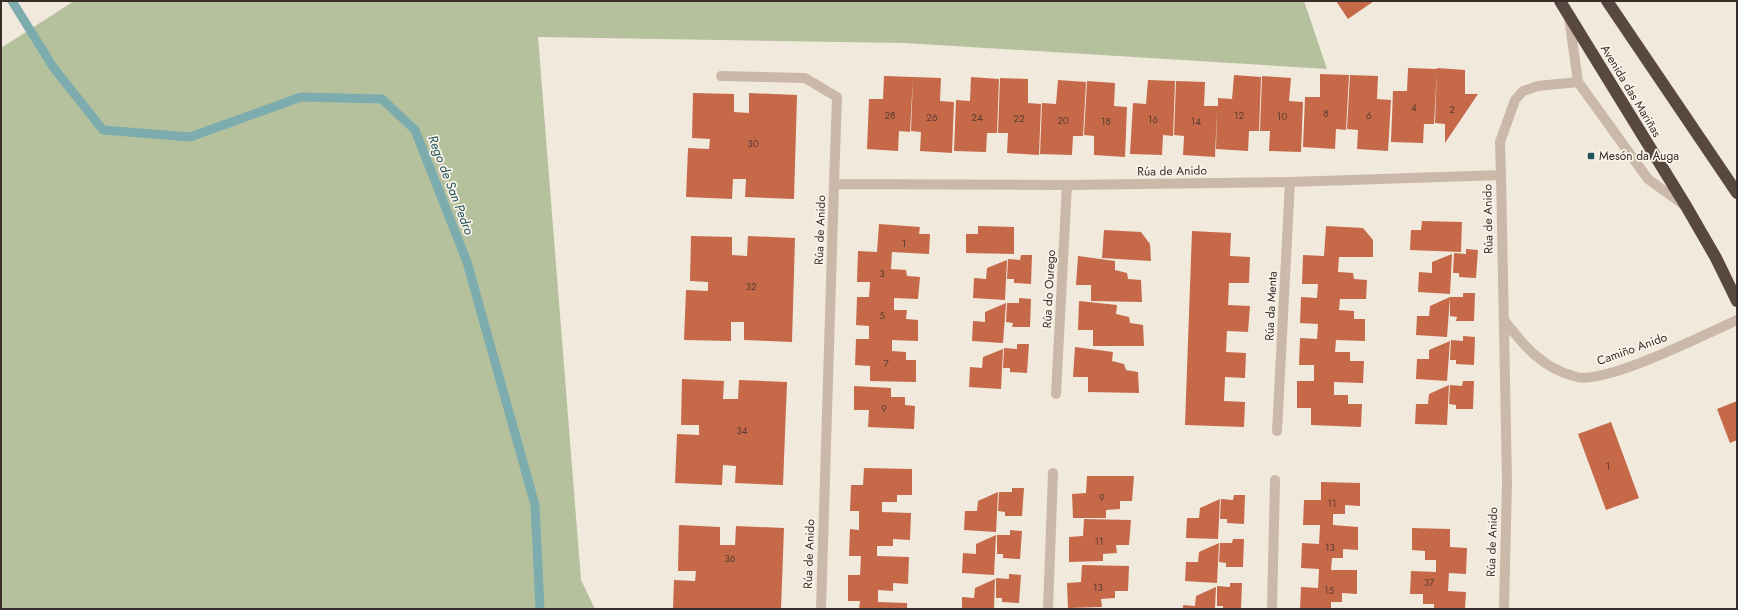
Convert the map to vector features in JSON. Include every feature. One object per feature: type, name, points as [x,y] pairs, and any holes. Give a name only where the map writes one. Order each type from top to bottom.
[{"type":"highway","name":"Avenida das Mariñas","points":[[1560,1],[1686,206],[1716,258],[1737,301]]},
{"type":"highway","points":[[1607,1],[1737,193]]},
{"type":"street","points":[[1569,15],[1578,82],[1648,178],[1686,206]]},
{"type":"street","points":[[721,76],[805,78],[837,96],[834,184]]},
{"type":"street","points":[[1500,175],[1500,142],[1515,100],[1523,91],[1538,86],[1578,82]]},
{"type":"street","name":"Rúa de Anido","points":[[821,609],[834,184],[1067,185],[1290,182],[1500,175],[1507,482],[1504,609]]},
{"type":"street","name":"Rúa da Menta","points":[[1277,430],[1290,182]]},
{"type":"street","name":"Rúa do Ourego","points":[[1056,394],[1067,185]]},
{"type":"street","name":"Camiño Anido","points":[[1504,320],[1533,355],[1548,366],[1578,377],[1592,377],[1631,366],[1709,334],[1737,320]]},
{"type":"street","points":[[1048,609],[1053,473]]},
{"type":"street","points":[[1272,609],[1275,480]]},
{"type":"green space","points":[[74,1],[1304,1],[1327,69],[905,43],[538,37],[581,580],[595,609],[1,609],[1,48]]},
{"type":"building","points":[[1336,1],[1374,1],[1348,19]]},
{"type":"building","points":[[1408,68],[1437,69],[1434,124],[1424,124],[1423,143],[1391,142],[1393,91],[1407,91]]},
{"type":"building","points":[[1437,68],[1465,70],[1465,94],[1478,94],[1445,143],[1445,124],[1435,123]]},
{"type":"building","points":[[1320,74],[1349,75],[1346,130],[1336,129],[1335,149],[1303,147],[1305,97],[1320,97]]},
{"type":"building","points":[[1234,75],[1261,77],[1259,131],[1249,131],[1248,151],[1216,149],[1217,109],[1215,157],[1183,155],[1184,136],[1174,135],[1176,81],[1205,82],[1204,106],[1218,106],[1218,98],[1232,99]]},
{"type":"building","points":[[1350,75],[1378,76],[1377,99],[1391,100],[1388,151],[1357,149],[1358,130],[1347,129]]},
{"type":"building","points":[[884,76],[913,77],[910,132],[899,131],[898,151],[867,149],[869,99],[883,99]]},
{"type":"building","points":[[1262,76],[1291,78],[1289,101],[1303,102],[1301,152],[1269,151],[1270,131],[1260,131]]},
{"type":"building","points":[[913,77],[941,78],[940,101],[954,102],[952,153],[920,151],[921,132],[911,131]]},
{"type":"building","points":[[971,77],[999,79],[997,133],[987,133],[986,152],[954,151],[956,100],[970,101]]},
{"type":"building","points":[[1000,78],[1028,79],[1028,103],[1041,104],[1039,155],[1007,153],[1008,133],[998,133]]},
{"type":"building","points":[[1058,80],[1086,82],[1083,136],[1073,136],[1072,155],[1040,154],[1042,103],[1056,104]]},
{"type":"building","points":[[1148,80],[1175,81],[1173,136],[1163,135],[1162,155],[1130,154],[1133,103],[1146,104]]},
{"type":"building","points":[[1087,81],[1115,83],[1114,106],[1127,107],[1125,157],[1094,155],[1094,136],[1084,135]]},
{"type":"building","points":[[693,93],[734,94],[734,112],[749,113],[749,93],[797,95],[794,199],[745,197],[746,179],[733,179],[732,199],[686,197],[688,148],[709,149],[710,139],[692,138]]},
{"type":"building","points":[[1422,221],[1462,222],[1461,252],[1410,250],[1411,230],[1421,230]]},
{"type":"building","points":[[879,224],[920,227],[919,234],[930,234],[929,254],[892,252],[891,269],[906,270],[907,276],[920,277],[918,299],[894,298],[894,310],[907,310],[906,319],[918,320],[918,341],[892,340],[892,351],[906,352],[906,360],[916,360],[916,382],[870,381],[870,366],[855,365],[856,339],[869,339],[869,326],[856,325],[857,297],[869,297],[870,282],[857,282],[858,251],[877,252]]},
{"type":"building","points":[[978,226],[1014,227],[1014,254],[966,253],[966,234],[978,234]]},
{"type":"building","points":[[1326,226],[1363,228],[1373,240],[1373,257],[1339,257],[1338,272],[1353,273],[1354,279],[1367,280],[1366,299],[1340,299],[1339,310],[1354,311],[1354,319],[1365,319],[1365,341],[1336,340],[1335,352],[1350,352],[1350,361],[1364,361],[1363,383],[1334,382],[1334,395],[1348,395],[1348,404],[1362,404],[1361,427],[1311,425],[1311,408],[1297,408],[1297,381],[1314,381],[1314,365],[1299,365],[1300,338],[1317,339],[1318,324],[1300,323],[1301,297],[1317,298],[1318,284],[1302,284],[1303,255],[1324,256]]},
{"type":"building","points":[[1104,230],[1141,232],[1150,244],[1151,261],[1102,258]]},
{"type":"building","points":[[1192,231],[1231,233],[1230,256],[1250,257],[1249,283],[1229,283],[1228,305],[1250,306],[1248,332],[1227,331],[1226,352],[1246,353],[1245,378],[1225,377],[1224,401],[1245,402],[1244,427],[1185,425]]},
{"type":"building","points":[[691,236],[732,237],[732,255],[747,256],[748,236],[795,238],[792,342],[744,340],[744,322],[731,322],[731,341],[684,340],[686,290],[708,291],[708,282],[690,281]]},
{"type":"building","points":[[1466,249],[1478,250],[1476,278],[1459,277],[1459,273],[1453,273],[1454,253],[1466,254]]},
{"type":"building","points":[[1452,254],[1450,294],[1418,292],[1419,272],[1432,273],[1432,262]]},
{"type":"building","points":[[1021,255],[1032,255],[1031,284],[1014,283],[1014,279],[1007,279],[1008,259],[1020,260]]},
{"type":"building","points":[[1078,256],[1115,261],[1115,270],[1127,273],[1128,279],[1141,280],[1142,302],[1091,301],[1091,285],[1076,285]]},
{"type":"building","points":[[1007,260],[1005,300],[973,298],[974,278],[986,279],[987,268]]},
{"type":"building","points":[[1463,293],[1475,293],[1474,321],[1456,321],[1457,317],[1450,316],[1450,297],[1463,297]]},
{"type":"building","points":[[1450,297],[1447,337],[1416,335],[1417,316],[1429,316],[1430,306]]},
{"type":"building","points":[[1019,298],[1031,299],[1030,327],[1012,327],[1013,323],[1006,322],[1007,303],[1019,303]]},
{"type":"building","points":[[1079,301],[1117,305],[1116,314],[1129,317],[1130,323],[1143,325],[1144,346],[1093,346],[1093,330],[1078,330]]},
{"type":"building","points":[[1006,303],[1003,343],[972,341],[973,321],[985,322],[985,312]]},
{"type":"building","points":[[1463,336],[1475,337],[1474,365],[1456,364],[1456,360],[1450,360],[1451,340],[1463,341]]},
{"type":"building","points":[[1450,341],[1447,381],[1416,379],[1417,359],[1429,359],[1429,350]]},
{"type":"building","points":[[1017,344],[1029,344],[1027,373],[1010,372],[1010,368],[1003,368],[1004,348],[1017,349]]},
{"type":"building","points":[[1075,347],[1113,352],[1112,361],[1124,364],[1126,370],[1138,372],[1139,393],[1088,392],[1088,377],[1073,377]]},
{"type":"building","points":[[1003,349],[1001,389],[969,387],[970,367],[982,368],[983,357]]},
{"type":"building","points":[[682,379],[724,381],[723,399],[738,399],[739,380],[787,382],[783,485],[735,483],[736,466],[723,465],[722,485],[675,483],[677,434],[699,435],[699,425],[681,425]]},
{"type":"building","points":[[1463,381],[1474,381],[1473,409],[1456,409],[1456,405],[1449,404],[1450,385],[1462,386]]},
{"type":"building","points":[[1449,385],[1447,425],[1415,424],[1416,404],[1428,404],[1429,394]]},
{"type":"building","points":[[854,386],[891,388],[891,397],[905,397],[905,405],[915,406],[914,429],[868,427],[869,410],[854,410]]},
{"type":"building","points":[[1737,401],[1737,440],[1730,443],[1717,409]]},
{"type":"building","points":[[1611,422],[1639,498],[1606,510],[1578,434]]},
{"type":"building","points":[[864,468],[912,469],[912,495],[897,495],[897,502],[882,502],[882,512],[911,513],[910,540],[893,539],[893,546],[877,546],[877,556],[909,557],[908,584],[893,583],[893,591],[878,590],[878,602],[907,603],[907,609],[859,609],[860,601],[848,601],[848,575],[860,575],[861,556],[849,556],[850,529],[859,530],[859,511],[850,511],[851,485],[863,485]]},
{"type":"building","points":[[1087,476],[1134,476],[1132,501],[1120,501],[1120,509],[1106,510],[1106,518],[1073,518],[1072,494],[1086,493]]},
{"type":"building","points":[[1321,482],[1360,483],[1360,506],[1345,505],[1345,514],[1333,514],[1333,525],[1358,527],[1358,550],[1343,549],[1343,558],[1332,558],[1331,570],[1357,570],[1357,594],[1342,593],[1342,602],[1331,602],[1331,609],[1300,609],[1301,587],[1318,588],[1319,569],[1301,568],[1302,543],[1319,544],[1320,525],[1303,525],[1304,500],[1321,500]]},
{"type":"building","points":[[1012,488],[1024,488],[1022,516],[1005,516],[1005,512],[998,511],[999,492],[1012,492]]},
{"type":"building","points":[[998,492],[996,532],[964,530],[965,511],[977,511],[978,501]]},
{"type":"building","points":[[1234,495],[1245,495],[1244,524],[1227,523],[1227,519],[1220,519],[1221,499],[1233,500]]},
{"type":"building","points":[[1220,499],[1218,539],[1186,538],[1187,518],[1199,518],[1200,508]]},
{"type":"building","points":[[1084,519],[1131,520],[1129,545],[1116,545],[1117,553],[1103,554],[1103,561],[1069,562],[1069,537],[1083,536]]},
{"type":"building","points":[[679,525],[720,527],[720,545],[735,545],[736,526],[784,528],[781,609],[673,609],[674,580],[695,581],[696,571],[678,571]]},
{"type":"building","points":[[1412,528],[1450,529],[1450,547],[1467,548],[1466,574],[1449,573],[1448,591],[1466,592],[1465,609],[1434,609],[1434,604],[1423,604],[1423,594],[1410,594],[1411,571],[1436,572],[1436,560],[1425,560],[1425,551],[1412,550]]},
{"type":"building","points":[[1010,530],[1022,531],[1020,559],[1003,558],[1003,554],[997,554],[997,535],[1010,535]]},
{"type":"building","points":[[996,535],[994,575],[962,573],[963,553],[976,554],[976,544]]},
{"type":"building","points":[[1233,539],[1244,539],[1243,567],[1226,567],[1226,563],[1219,562],[1220,543],[1232,543]]},
{"type":"building","points":[[1219,543],[1217,583],[1185,581],[1186,562],[1198,562],[1199,552]]},
{"type":"building","points":[[1082,565],[1129,566],[1128,591],[1115,591],[1115,598],[1101,599],[1102,607],[1068,608],[1067,583],[1081,582]]},
{"type":"building","points":[[1009,574],[1021,575],[1019,603],[1002,602],[1002,598],[996,598],[996,578],[1009,579]]},
{"type":"building","points":[[995,579],[994,609],[962,609],[962,597],[974,598],[975,588]]},
{"type":"building","points":[[1230,583],[1242,583],[1241,609],[1223,609],[1223,606],[1217,606],[1217,586],[1230,587]]},
{"type":"building","points":[[1216,587],[1215,609],[1183,609],[1183,605],[1195,606],[1196,596]]},
{"type":"waterway","name":"Rego de San Pedro","points":[[12,1],[53,67],[103,130],[190,137],[301,97],[382,99],[415,130],[467,262],[535,505],[540,609]]},
{"type":"place","name":"Mesón da Auga","points":[[1591,156]]}]
